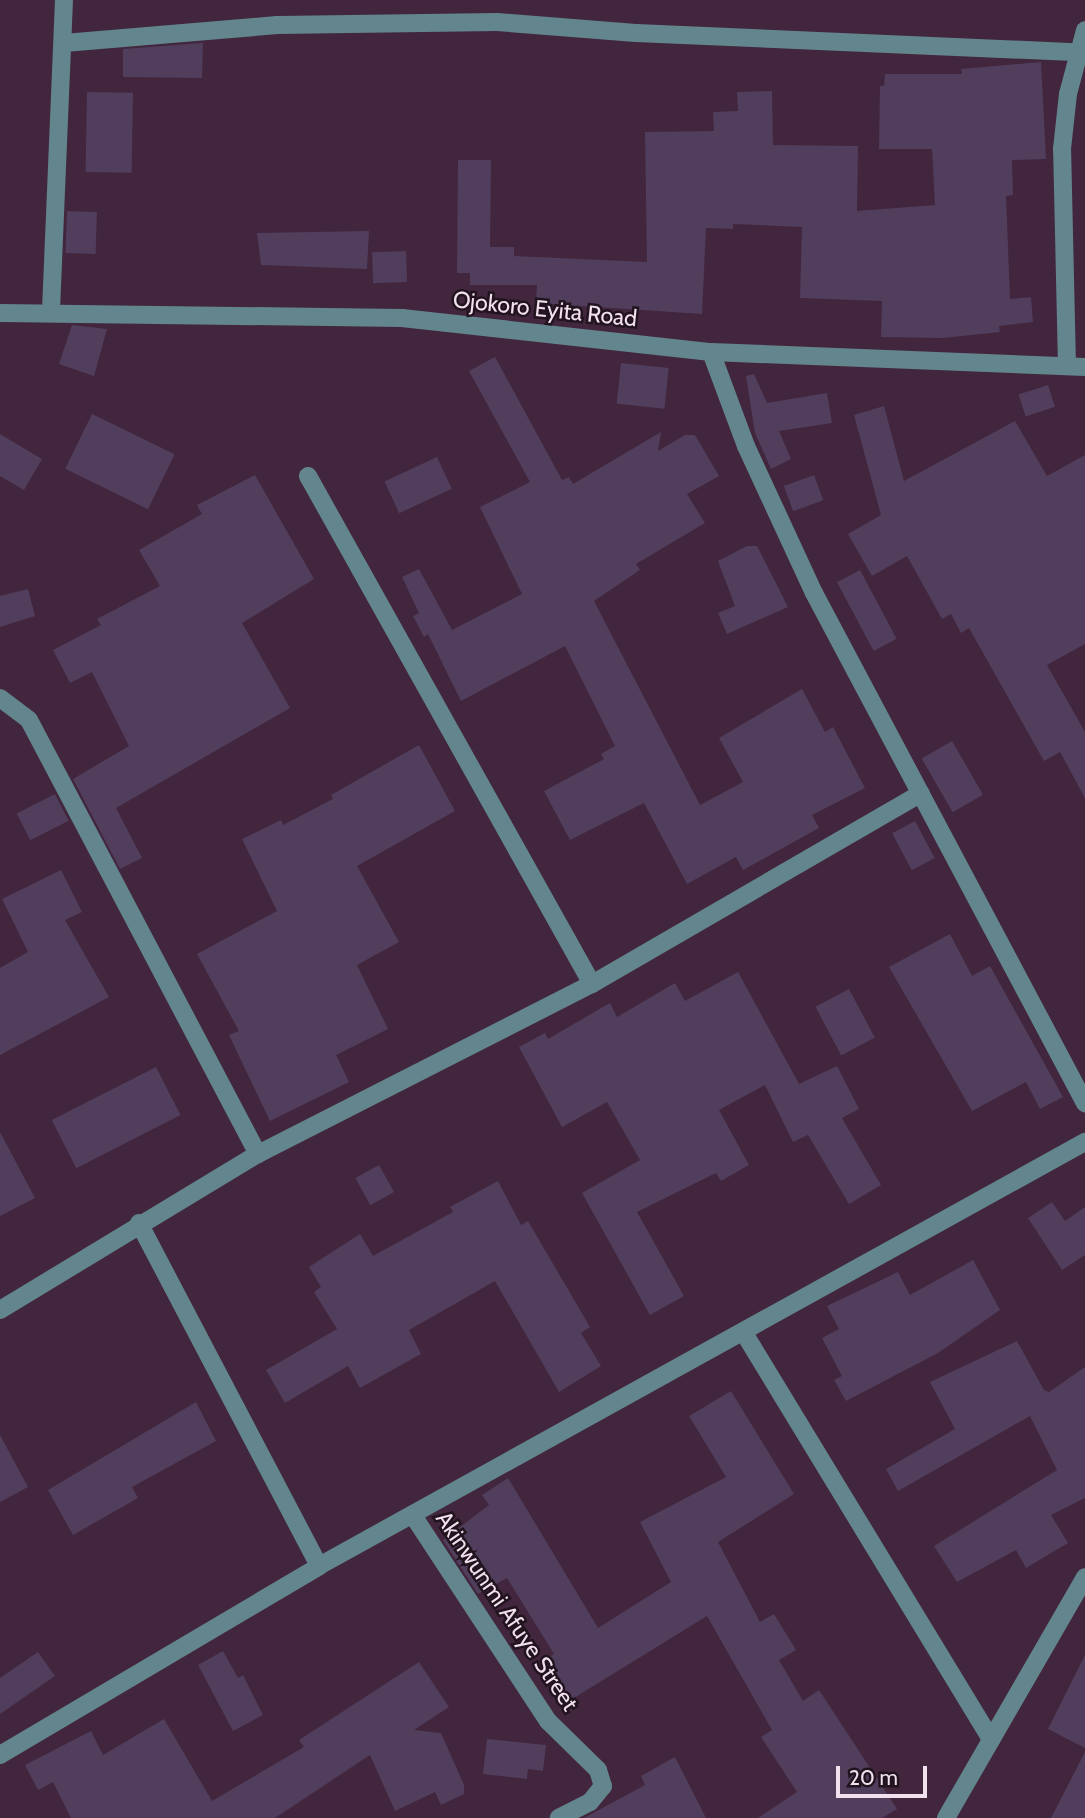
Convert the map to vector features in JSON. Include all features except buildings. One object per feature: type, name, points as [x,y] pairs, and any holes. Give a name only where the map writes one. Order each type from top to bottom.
[{"type":"street","points":[[51,310],[64,0]]},
{"type":"street","points":[[64,43],[277,25],[497,22],[649,34],[1080,52]]},
{"type":"street","points":[[1076,366],[1062,149],[1068,94],[1085,30]]},
{"type":"street","name":"Ojokoro Eyita Road","points":[[0,313],[51,310],[402,318],[711,352],[1076,366]]},
{"type":"street","points":[[711,352],[746,446],[814,593],[1085,1103]]},
{"type":"street","points":[[308,475],[592,984]]},
{"type":"street","points":[[0,698],[29,720],[258,1154]]},
{"type":"street","points":[[0,1310],[139,1223],[258,1154],[592,984],[921,793]]},
{"type":"street","points":[[0,1755],[319,1566],[414,1517],[1085,1142]]},
{"type":"street","points":[[139,1223],[319,1566]]},
{"type":"street","points":[[744,1333],[991,1740]]},
{"type":"street","name":"Akinwunmi Afuye Street","points":[[414,1517],[548,1721],[598,1770],[603,1786],[590,1802],[559,1818]]},
{"type":"street","points":[[946,1818],[1085,1577]]}]
